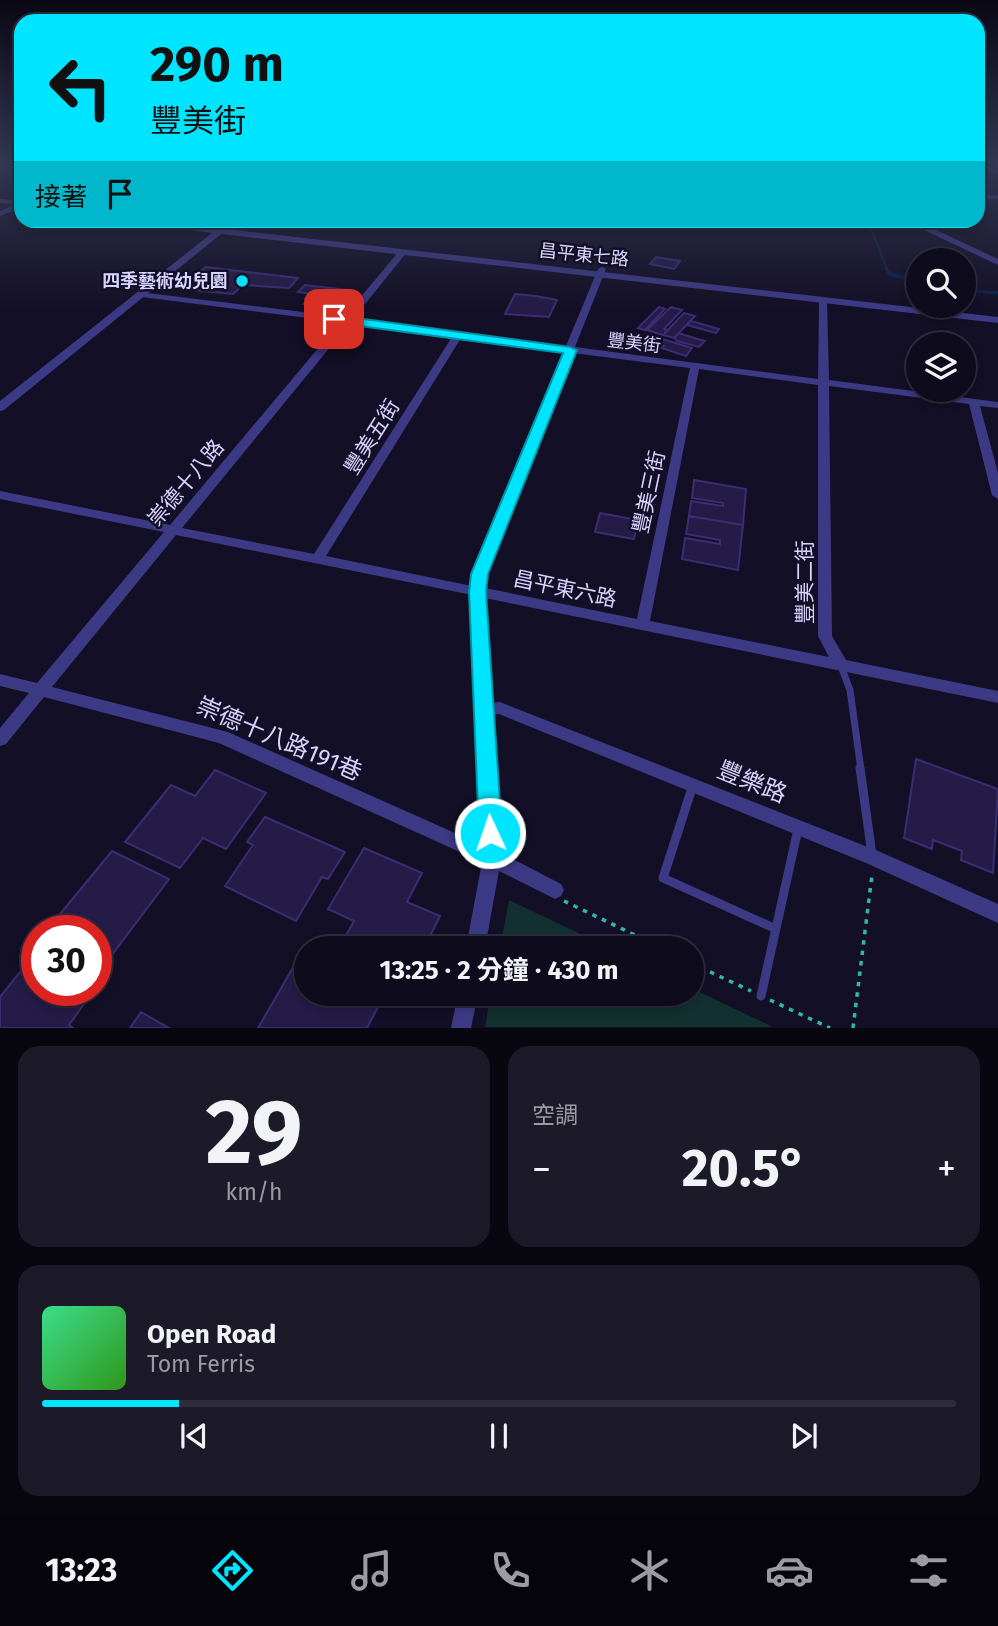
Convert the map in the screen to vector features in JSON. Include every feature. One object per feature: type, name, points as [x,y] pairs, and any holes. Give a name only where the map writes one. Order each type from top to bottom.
[{"type":"street","points":[[0,407],[224,228]]},
{"type":"street","name":"昌平東七路","points":[[240,228],[403,252],[906,304]]},
{"type":"street","name":"昌平東七路","points":[[242,228],[998,320]]},
{"type":"street","points":[[924,228],[998,262]]},
{"type":"street","name":"崇德十八路","points":[[0,739],[403,252]]},
{"type":"street","points":[[478,936],[492,858],[477,592],[479,574],[601,272]]},
{"type":"street","name":"豐美街","points":[[142,294],[906,393]]},
{"type":"street","name":"豐美二街","points":[[823,300],[825,636],[841,665]]},
{"type":"street","points":[[976,311],[998,314]]},
{"type":"street","name":"豐美五街","points":[[317,560],[458,335]]},
{"type":"street","name":"豐美三街","points":[[642,626],[695,366]]},
{"type":"street","points":[[974,402],[998,495]]},
{"type":"street","name":"豐美街","points":[[974,402],[998,405]]},
{"type":"street","name":"昌平東六路","points":[[0,495],[998,697]]},
{"type":"street","name":"崇德十八路191巷","points":[[0,680],[222,737],[492,858],[555,890]]},
{"type":"street","name":"豐樂路","points":[[484,710],[500,708],[872,857],[998,914]]},
{"type":"street","points":[[461,1027],[465,1006]]},
{"type":"lane","name":"豐美二街","points":[[841,665],[850,690],[872,857]]},
{"type":"lane","points":[[693,785],[663,878],[776,929]]},
{"type":"lane","points":[[761,996],[798,828]]},
{"type":"path","points":[[853,1027],[870,902],[872,857]]},
{"type":"path","points":[[555,890],[564,902],[636,936]]},
{"type":"green space","points":[[509,900],[585,936],[502,936]]},
{"type":"green space","points":[[704,994],[773,1027],[485,1027],[489,1006],[704,1006]]},
{"type":"building","points":[[656,257],[680,261],[674,269],[650,264]]},
{"type":"building","name":"四季藝術幼兒園","points":[[205,267],[298,278],[289,288],[243,285],[233,294],[182,289]]},
{"type":"building","points":[[305,285],[348,290],[334,307],[304,304],[313,294],[298,292]]},
{"type":"building","points":[[515,294],[557,300],[549,317],[505,314]]},
{"type":"building","points":[[659,307],[665,309],[645,330],[638,328]]},
{"type":"building","points":[[671,307],[682,310],[664,329],[668,330],[663,335],[647,330]]},
{"type":"building","points":[[684,313],[695,316],[674,338],[663,335]]},
{"type":"building","points":[[691,321],[719,329],[716,333],[687,325]]},
{"type":"building","points":[[679,333],[705,341],[699,347],[677,341],[674,338]]},
{"type":"building","points":[[662,339],[692,348],[686,356],[662,348],[664,346],[658,344]]},
{"type":"building","points":[[694,480],[746,489],[743,525],[689,516],[691,501],[723,506],[723,503],[692,498]]},
{"type":"building","points":[[600,513],[638,520],[634,539],[595,532]]},
{"type":"building","points":[[689,516],[743,525],[738,570],[682,559],[685,538],[720,544],[720,540],[686,534]]},
{"type":"building","points":[[916,759],[998,789],[993,873],[961,860],[962,851],[933,840],[932,849],[904,838]]},
{"type":"building","points":[[215,770],[266,793],[226,849],[203,838],[180,868],[125,842],[171,785],[195,796]]},
{"type":"building","points":[[265,817],[345,852],[328,879],[322,877],[296,921],[225,886],[253,845],[247,842]]},
{"type":"building","points":[[364,848],[422,873],[407,902],[440,916],[430,936],[346,936],[354,921],[328,909]]},
{"type":"building","points":[[112,851],[169,879],[112,955],[112,915],[59,915]]},
{"type":"building","points":[[294,966],[294,1006],[378,1006],[367,1028],[258,1028]]},
{"type":"building","points":[[21,971],[21,1006],[83,1006],[69,1025],[73,1028],[0,1028],[0,997]]},
{"type":"building","points":[[141,1012],[169,1028],[130,1028]]},
{"type":"waterway","points":[[870,228],[887,269]]},
{"type":"waterway","points":[[886,268],[890,274],[906,278]]},
{"type":"waterway","points":[[976,291],[998,293]]},
{"type":"place","name":"四季藝術幼兒園","points":[[242,281]]},
{"type":"route","points":[[334,319],[570,350],[479,574],[477,592],[490,833]]}]
